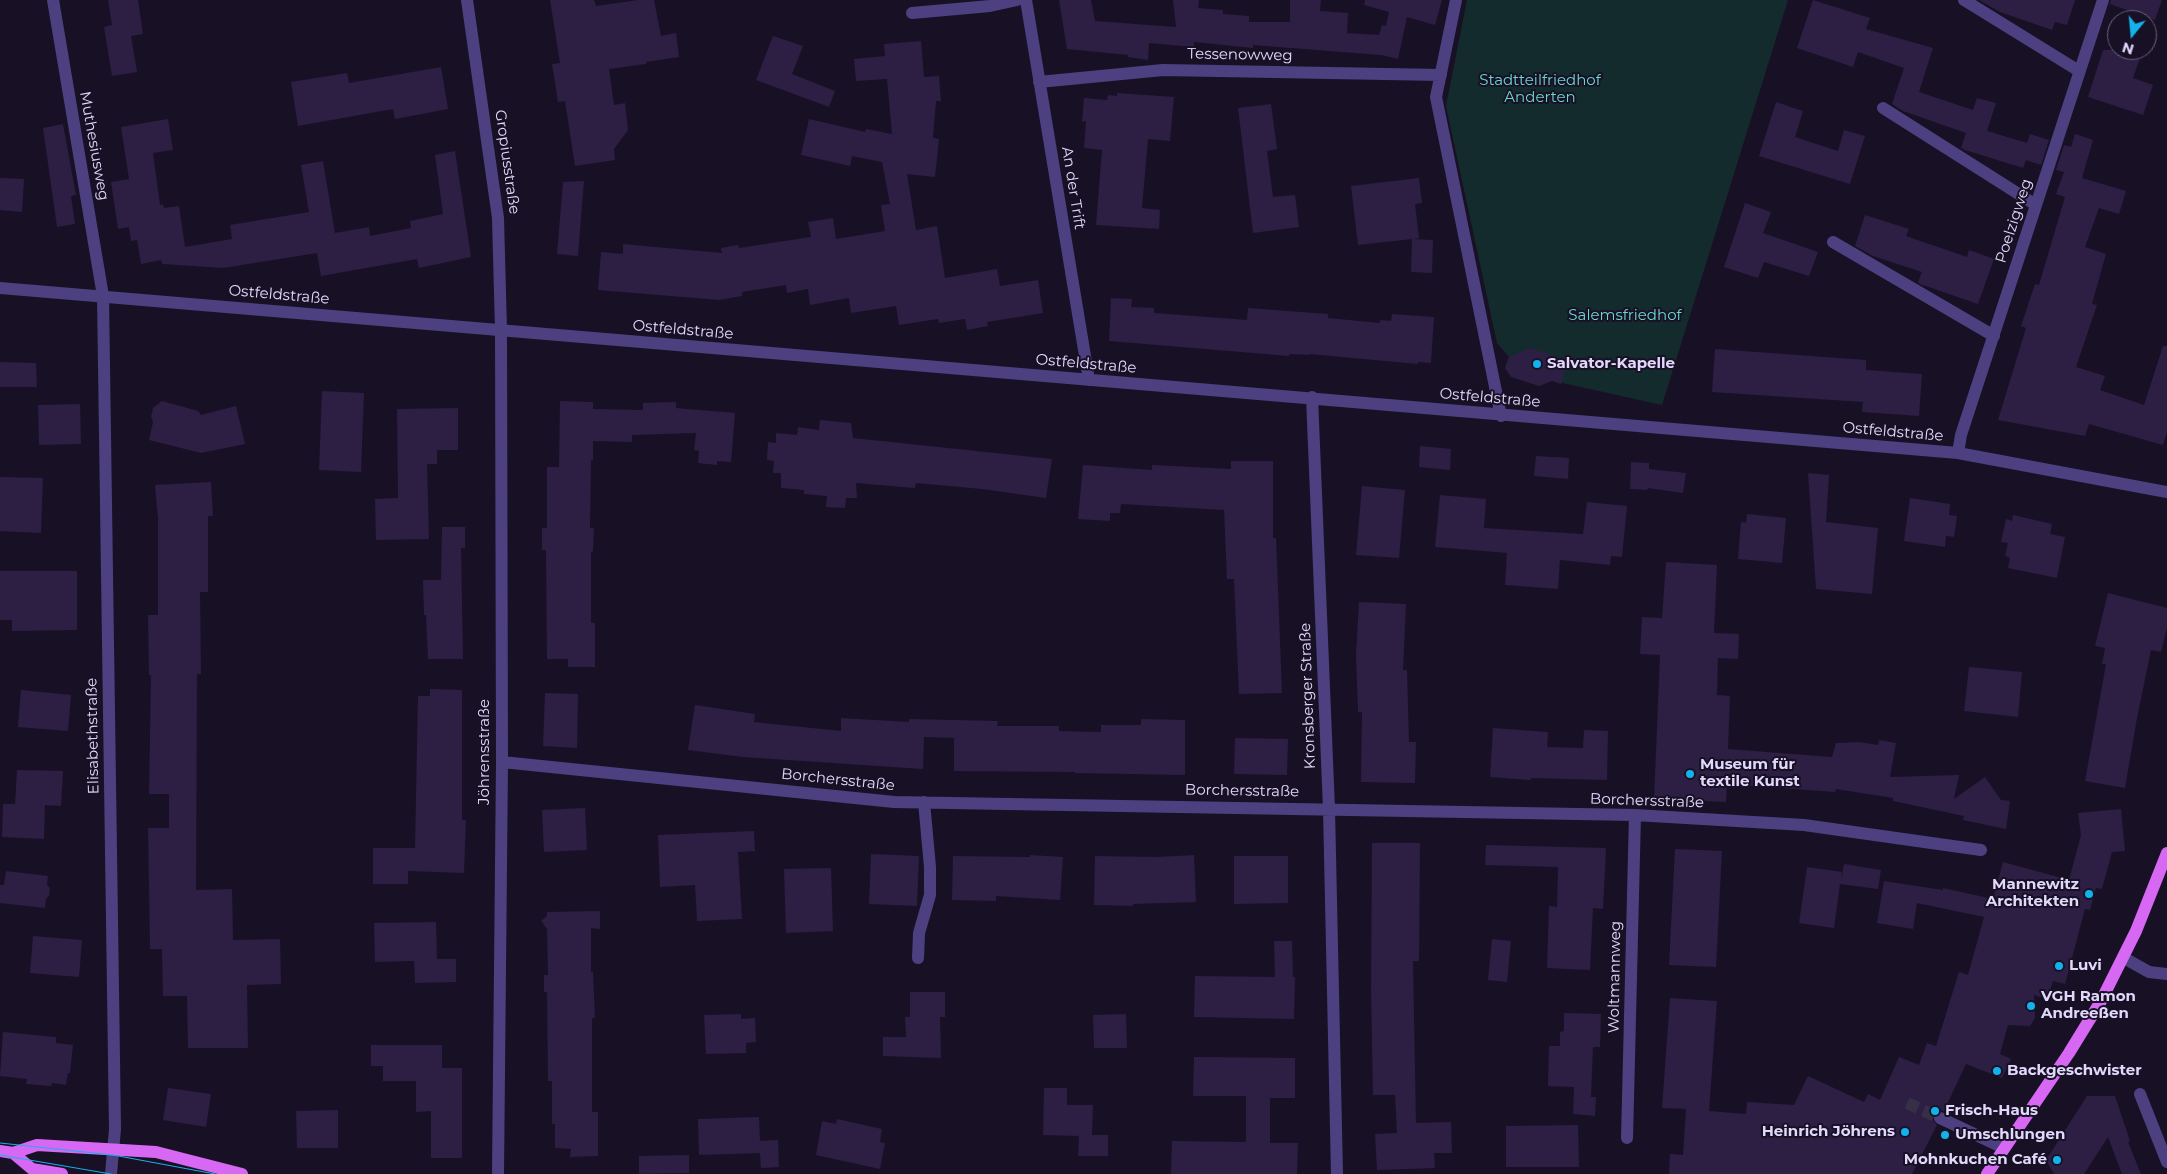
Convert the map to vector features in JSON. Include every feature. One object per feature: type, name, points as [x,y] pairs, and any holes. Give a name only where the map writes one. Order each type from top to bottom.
[{"type":"main road","points":[[1987,1174],[2069,1054],[2124,958],[2152,894],[2167,853]]},
{"type":"main road","points":[[0,1151],[14,1153],[37,1145],[156,1152],[242,1174]]},
{"type":"main road","points":[[14,1153],[32,1169],[62,1174]]},
{"type":"street","name":"Muthesiusweg","points":[[53,0],[103,296]]},
{"type":"street","name":"Gropiusstraße","points":[[467,0],[498,218],[501,330]]},
{"type":"street","points":[[912,13],[990,6],[1017,0]]},
{"type":"street","name":"An der Trift","points":[[1026,0],[1089,380]]},
{"type":"street","points":[[1456,0],[1436,97],[1501,416]]},
{"type":"street","points":[[1964,0],[2080,71]]},
{"type":"street","name":"Poelzigweg","points":[[1958,453],[1961,435],[2103,0]]},
{"type":"street","name":"Tessenowweg","points":[[1039,82],[1163,70],[1441,75]]},
{"type":"street","points":[[1883,108],[2036,205]]},
{"type":"street","points":[[1832,242],[1994,336]]},
{"type":"street","name":"Ostfeldstraße","points":[[0,288],[1312,398],[1501,416],[1958,453],[2167,492]]},
{"type":"street","name":"Elisabethstraße","points":[[103,296],[115,1129],[110,1174]]},
{"type":"street","name":"Jöhrensstraße","points":[[498,1174],[502,762],[501,330]]},
{"type":"street","name":"Kronsberger Straße","points":[[1312,398],[1329,809],[1337,1174]]},
{"type":"street","name":"Borchersstraße","points":[[502,762],[885,801],[1635,816],[1804,825],[1982,850]]},
{"type":"street","points":[[918,958],[919,933],[930,895],[930,867],[924,802]]},
{"type":"street","name":"Woltmannweg","points":[[1627,1138],[1635,816]]},
{"type":"street","points":[[2124,958],[2149,972],[2167,974]]},
{"type":"street","points":[[2140,1094],[2167,1162]]},
{"type":"street","points":[[1940,1118],[2004,1148]]},
{"type":"green space","points":[[1467,0],[1788,0],[1662,405],[1549,380],[1539,386],[1505,368],[1509,357],[1497,343],[1446,106]]},
{"type":"building","points":[[108,0],[138,0],[143,34],[131,36],[137,72],[112,76],[104,27],[112,25]]},
{"type":"building","points":[[550,0],[594,0],[596,6],[638,0],[654,0],[661,36],[676,33],[679,57],[609,69],[614,105],[625,103],[628,130],[614,149],[615,160],[575,166],[565,101],[558,102],[552,64],[560,63]]},
{"type":"building","points":[[1059,0],[1091,0],[1095,21],[1176,27],[1173,0],[1199,0],[1198,8],[1223,10],[1223,14],[1249,16],[1249,22],[1290,22],[1290,0],[1321,0],[1320,11],[1348,13],[1347,33],[1379,35],[1382,25],[1386,26],[1389,12],[1364,5],[1365,0],[1442,0],[1435,25],[1407,17],[1398,59],[1381,55],[1253,45],[1253,48],[1194,42],[1194,47],[1149,43],[1148,60],[1128,57],[1128,55],[1067,49]]},
{"type":"building","points":[[1813,0],[1870,18],[1866,29],[1933,48],[1919,92],[1973,110],[1977,98],[1996,103],[1987,131],[2027,143],[2030,134],[2049,140],[2041,165],[2026,160],[2023,168],[1965,150],[1961,148],[1966,133],[1903,111],[1892,104],[1904,68],[1858,52],[1853,67],[1797,48]]},
{"type":"building","points":[[1979,0],[2075,0],[2067,25],[2055,22],[2052,30],[2000,12]]},
{"type":"building","points":[[2111,0],[2162,0],[2157,14],[2157,10],[2127,10],[2110,4]]},
{"type":"building","points":[[773,36],[803,46],[792,74],[835,91],[829,107],[756,80]]},
{"type":"building","points":[[921,41],[924,77],[939,76],[941,101],[936,101],[933,138],[939,139],[935,177],[907,174],[916,230],[937,226],[945,278],[997,269],[1000,286],[1038,280],[1043,313],[987,322],[988,326],[967,330],[965,319],[939,323],[938,319],[899,325],[896,306],[851,313],[849,298],[810,305],[808,289],[787,293],[786,285],[742,292],[742,296],[719,300],[598,290],[601,252],[623,254],[623,244],[722,253],[721,248],[738,245],[739,248],[811,237],[808,222],[833,218],[836,239],[885,231],[881,205],[890,204],[882,162],[852,156],[850,166],[801,155],[809,119],[865,132],[866,129],[892,134],[887,79],[856,81],[854,59],[885,56],[884,44]]},
{"type":"building","points":[[2103,50],[2107,50],[2107,60],[2139,60],[2133,78],[2153,85],[2143,115],[2088,97]]},
{"type":"building","points":[[441,67],[448,109],[395,119],[393,109],[298,126],[291,82],[347,73],[349,83]]},
{"type":"building","points":[[1117,93],[1174,97],[1170,141],[1148,139],[1142,208],[1160,210],[1159,229],[1096,225],[1102,150],[1084,148],[1086,121],[1082,122],[1084,98],[1107,100],[1108,95],[1117,96]]},
{"type":"building","points":[[1776,102],[1803,111],[1795,137],[1838,151],[1844,130],[1865,136],[1850,184],[1759,156]]},
{"type":"building","points":[[1271,104],[1277,149],[1267,151],[1273,197],[1295,195],[1299,227],[1253,233],[1238,108]]},
{"type":"building","points":[[168,119],[173,150],[153,153],[160,205],[163,204],[164,208],[179,206],[185,247],[232,239],[230,225],[309,212],[301,165],[323,161],[335,233],[369,227],[370,236],[411,228],[410,221],[443,214],[435,155],[455,151],[471,257],[419,268],[417,259],[321,276],[317,253],[223,268],[162,264],[161,260],[141,264],[137,240],[131,241],[129,227],[118,229],[111,182],[129,179],[121,127]]},
{"type":"building","points":[[63,124],[76,195],[71,196],[75,224],[57,227],[43,128]]},
{"type":"building","points":[[2075,134],[2093,140],[2082,178],[2126,191],[2119,214],[2099,208],[2085,247],[2106,254],[2092,304],[2097,305],[2076,367],[2105,376],[2100,390],[2144,405],[2163,346],[2167,346],[2167,432],[2163,445],[2089,424],[2085,436],[1998,420],[2026,328],[2021,326],[2035,284],[2039,285],[2065,197],[2056,194],[2064,172],[2056,170],[2064,145],[2071,147]]},
{"type":"building","points":[[0,178],[24,179],[22,212],[0,210]]},
{"type":"building","points":[[1419,178],[1422,203],[1415,204],[1419,238],[1413,239],[1433,240],[1432,273],[1411,272],[1412,239],[1358,245],[1351,186]]},
{"type":"building","points":[[584,181],[578,256],[557,254],[563,182]]},
{"type":"building","points":[[1745,203],[1771,212],[1763,233],[1818,252],[1809,276],[1764,262],[1758,278],[1724,267]]},
{"type":"building","points":[[1865,215],[1909,229],[1906,236],[1967,257],[1969,250],[1994,259],[1978,304],[1920,284],[1918,282],[1922,272],[1873,256],[1855,246]]},
{"type":"building","points":[[1111,298],[1132,299],[1131,307],[1154,308],[1154,313],[1247,320],[1248,308],[1328,314],[1328,318],[1380,323],[1380,320],[1391,321],[1392,314],[1434,317],[1431,363],[1418,362],[1418,364],[1309,354],[1289,354],[1289,356],[1109,341]]},
{"type":"building","name":"Salvator-Kapelle","points":[[1530,348],[1568,360],[1561,384],[1552,381],[1539,386],[1511,377],[1505,368],[1509,357]]},
{"type":"building","points":[[1715,349],[1866,360],[1866,370],[1922,374],[1919,416],[1862,412],[1863,402],[1712,392]]},
{"type":"building","points":[[0,362],[36,363],[37,387],[0,387]]},
{"type":"building","points":[[322,391],[364,393],[361,472],[319,470]]},
{"type":"building","points":[[162,401],[198,411],[201,415],[236,406],[245,444],[201,453],[149,440],[153,422],[151,417],[153,408]]},
{"type":"building","points":[[560,401],[593,402],[593,409],[643,410],[643,403],[676,402],[676,408],[735,413],[731,462],[717,461],[717,465],[698,463],[699,451],[694,450],[696,433],[632,435],[632,442],[593,441],[590,528],[594,528],[593,551],[591,552],[591,623],[595,623],[595,667],[568,667],[568,659],[547,659],[546,550],[542,550],[542,528],[547,528],[547,467],[559,467]]},
{"type":"building","points":[[80,404],[81,444],[39,445],[38,405]]},
{"type":"building","points":[[458,408],[458,450],[437,450],[437,464],[427,464],[429,539],[376,540],[375,499],[398,498],[397,409]]},
{"type":"building","points":[[820,420],[851,423],[853,438],[1052,459],[1046,498],[982,489],[916,483],[915,488],[856,483],[857,498],[846,498],[845,508],[826,507],[827,496],[804,494],[804,490],[781,488],[781,473],[773,473],[774,461],[767,460],[768,442],[776,443],[776,433],[797,435],[798,427],[819,430]]},
{"type":"building","points":[[1420,446],[1451,449],[1450,470],[1419,467]]},
{"type":"building","points":[[1536,456],[1569,458],[1568,479],[1534,476]]},
{"type":"building","points":[[1231,461],[1273,461],[1273,538],[1276,538],[1282,693],[1239,694],[1234,579],[1227,579],[1224,510],[1121,504],[1120,513],[1110,513],[1110,521],[1078,519],[1083,465],[1152,470],[1152,465],[1231,469]]},
{"type":"building","points":[[1631,462],[1649,463],[1649,469],[1686,473],[1683,493],[1648,488],[1647,490],[1630,489]]},
{"type":"building","points":[[1808,473],[1829,475],[1826,522],[1878,528],[1872,594],[1816,589]]},
{"type":"building","points":[[0,477],[43,478],[41,533],[0,531]]},
{"type":"building","points":[[211,482],[213,516],[208,516],[208,592],[200,592],[201,674],[197,674],[196,890],[232,889],[233,940],[280,939],[281,984],[247,985],[248,1048],[188,1048],[187,996],[163,996],[162,949],[150,949],[148,828],[169,828],[169,794],[149,794],[151,675],[149,675],[148,615],[158,615],[158,519],[155,485]]},
{"type":"building","points":[[1362,486],[1405,490],[1399,558],[1356,555]]},
{"type":"building","points":[[1440,495],[1486,499],[1484,528],[1583,534],[1587,502],[1627,506],[1622,557],[1611,556],[1610,565],[1560,560],[1558,589],[1505,585],[1507,553],[1435,547]]},
{"type":"building","points":[[1910,498],[1950,504],[1949,515],[1957,516],[1954,537],[1946,536],[1945,547],[1904,541]]},
{"type":"building","points":[[1747,514],[1786,518],[1782,563],[1738,559],[1741,522],[1746,523]]},
{"type":"building","points":[[2013,515],[2052,524],[2050,534],[2065,537],[2057,578],[2008,568],[2010,558],[2005,556],[2008,543],[2001,542],[2006,519],[2012,521]]},
{"type":"building","points":[[442,527],[465,527],[465,548],[461,548],[463,659],[428,659],[423,580],[441,580]]},
{"type":"building","points":[[1666,562],[1717,565],[1714,633],[1739,634],[1738,659],[1718,658],[1717,695],[1730,696],[1728,749],[1832,757],[1836,743],[1859,742],[1878,745],[1879,740],[1896,743],[1890,777],[1959,775],[1954,799],[1985,777],[2001,800],[2010,801],[2006,829],[1963,820],[1964,816],[1893,801],[1893,798],[1836,789],[1835,792],[1727,784],[1726,802],[1654,799],[1660,655],[1640,654],[1642,617],[1662,618]]},
{"type":"building","points":[[0,571],[77,571],[77,630],[12,631],[12,620],[0,620]]},
{"type":"building","points":[[2108,593],[2167,608],[2167,628],[2161,652],[2151,650],[2125,788],[2085,781],[2106,664],[2102,664],[2105,648],[2095,646]]},
{"type":"building","points":[[1359,602],[1406,604],[1403,670],[1407,670],[1409,742],[1416,742],[1415,783],[1361,782],[1362,712],[1358,712],[1356,654]]},
{"type":"building","points":[[1969,667],[2022,672],[2018,717],[1964,711]]},
{"type":"building","points":[[430,689],[462,690],[462,820],[466,820],[464,873],[408,871],[408,884],[373,884],[373,848],[415,848],[418,696],[430,696]]},
{"type":"building","points":[[21,690],[71,695],[68,731],[18,727]]},
{"type":"building","points":[[545,693],[578,694],[577,748],[543,746]]},
{"type":"building","points":[[695,705],[755,714],[754,722],[841,731],[841,718],[909,722],[909,719],[998,721],[997,726],[1059,726],[1059,731],[1101,732],[1101,725],[1141,725],[1141,719],[1185,720],[1185,775],[954,771],[954,738],[924,737],[923,769],[743,757],[688,750]]},
{"type":"building","points":[[1493,728],[1548,732],[1547,747],[1583,748],[1584,730],[1608,731],[1607,780],[1531,778],[1531,780],[1490,777]]},
{"type":"building","points":[[1235,738],[1288,739],[1287,775],[1234,774]]},
{"type":"building","points":[[17,770],[63,771],[61,806],[45,805],[44,839],[2,837],[3,804],[15,804]]},
{"type":"building","points":[[585,808],[587,850],[544,852],[542,810]]},
{"type":"building","points":[[2121,809],[2125,851],[2112,852],[2102,889],[2096,888],[2090,910],[2085,909],[2065,984],[2053,981],[2047,999],[2034,995],[2035,1018],[2030,1026],[2008,1025],[2000,1054],[2011,1059],[2002,1078],[1966,1064],[1944,1111],[1939,1110],[1933,1114],[1932,1119],[1937,1125],[1912,1174],[1669,1174],[1670,1154],[1683,1155],[1686,1109],[1662,1108],[1670,998],[1717,1001],[1709,1111],[1746,1114],[1747,1102],[1794,1105],[1808,1076],[1864,1102],[1868,1094],[1880,1100],[1899,1057],[1919,1065],[1927,1043],[1936,1046],[1959,972],[1968,975],[1984,917],[1917,903],[1913,929],[1877,923],[1884,881],[1943,890],[1943,888],[1993,899],[2003,862],[2069,880],[2081,835],[2078,813]]},
{"type":"building","points":[[754,831],[755,851],[738,852],[742,919],[697,921],[695,885],[660,887],[658,835]]},
{"type":"building","points":[[1372,843],[1420,843],[1419,961],[1413,961],[1416,1123],[1451,1122],[1452,1153],[1434,1153],[1435,1168],[1377,1170],[1375,1134],[1397,1133],[1395,1095],[1373,1095],[1371,989]]},
{"type":"building","points":[[1486,845],[1606,848],[1603,909],[1593,908],[1590,970],[1547,968],[1549,906],[1557,907],[1558,867],[1485,865]]},
{"type":"building","points":[[1675,849],[1722,851],[1716,967],[1669,965]]},
{"type":"building","points":[[871,854],[919,856],[917,906],[869,904]]},
{"type":"building","points":[[1030,855],[1063,857],[1060,900],[996,896],[996,901],[952,900],[953,856],[1030,857]]},
{"type":"building","points":[[1194,855],[1196,902],[1133,904],[1133,906],[1094,905],[1095,856],[1157,857]]},
{"type":"building","points":[[1234,856],[1288,856],[1288,903],[1234,904]]},
{"type":"building","points":[[1844,864],[1881,870],[1878,889],[1840,884],[1834,928],[1799,923],[1807,867],[1842,872],[1841,881]]},
{"type":"building","points":[[831,868],[833,931],[786,933],[784,869]]},
{"type":"building","points":[[6,871],[48,876],[47,885],[50,888],[45,908],[0,903],[0,885],[4,885]]},
{"type":"building","points":[[600,911],[600,929],[591,928],[591,972],[593,972],[595,1018],[592,1018],[592,1112],[598,1112],[598,1156],[570,1157],[571,1149],[555,1148],[555,1124],[552,1124],[552,1081],[548,1081],[547,992],[544,992],[544,975],[548,975],[547,929],[541,921],[547,916],[547,912]]},
{"type":"building","points":[[436,922],[437,959],[456,959],[456,982],[415,983],[414,961],[375,962],[374,923]]},
{"type":"building","points":[[33,936],[82,940],[79,977],[30,973]]},
{"type":"building","points":[[1492,939],[1511,941],[1507,982],[1488,980]]},
{"type":"building","points":[[1274,941],[1292,941],[1293,977],[1295,977],[1294,1019],[1194,1017],[1195,976],[1275,977]]},
{"type":"building","points":[[910,992],[945,992],[945,1017],[940,1017],[941,1058],[883,1056],[883,1037],[906,1037],[905,1017],[910,1017]]},
{"type":"building","points":[[1564,1013],[1601,1014],[1600,1047],[1593,1047],[1591,1097],[1596,1097],[1595,1116],[1573,1114],[1574,1087],[1548,1086],[1549,1046],[1560,1046],[1560,1032],[1564,1031]]},
{"type":"building","points":[[741,1014],[741,1019],[755,1018],[756,1042],[746,1043],[746,1053],[706,1054],[704,1015]]},
{"type":"building","points":[[1126,1014],[1127,1048],[1094,1048],[1093,1015]]},
{"type":"building","points":[[3,1032],[56,1037],[56,1043],[73,1045],[70,1073],[68,1073],[66,1085],[52,1083],[51,1086],[26,1084],[27,1079],[0,1076]]},
{"type":"building","points":[[371,1045],[442,1045],[442,1068],[462,1068],[462,1158],[431,1158],[431,1111],[416,1112],[416,1081],[383,1081],[383,1066],[371,1066]]},
{"type":"building","points":[[1194,1057],[1295,1058],[1295,1098],[1270,1098],[1270,1143],[1298,1143],[1297,1174],[1171,1174],[1172,1141],[1246,1142],[1246,1096],[1193,1096]]},
{"type":"building","points":[[168,1088],[211,1094],[206,1127],[163,1120]]},
{"type":"building","points":[[1044,1088],[1067,1088],[1067,1105],[1093,1105],[1092,1135],[1108,1135],[1108,1156],[1078,1156],[1079,1136],[1043,1135]]},
{"type":"building","points":[[2087,1096],[2115,1096],[2130,1141],[2128,1142],[2141,1174],[2122,1174],[2108,1137],[2084,1174],[2054,1174],[2046,1160]]},
{"type":"building","points":[[338,1110],[338,1148],[297,1148],[296,1111]]},
{"type":"building","points":[[759,1117],[760,1141],[778,1140],[779,1167],[761,1168],[760,1153],[699,1155],[698,1119]]},
{"type":"building","points":[[837,1119],[882,1129],[880,1142],[885,1143],[880,1169],[816,1155],[822,1121],[836,1124]]},
{"type":"building","points":[[1578,1125],[1579,1167],[1506,1167],[1506,1126]]},
{"type":"building","points":[[689,1155],[689,1173],[639,1174],[639,1156]]},
{"type":"tunnel","points":[[1907,1103],[1940,1118]]},
{"type":"tram line","points":[[0,1143],[113,1155],[215,1174]]},
{"type":"tram line","points":[[0,1155],[111,1174]]},
{"type":"place","name":"Salvator-Kapelle","points":[[1537,364]]},
{"type":"place","name":"Museum für textile Kunst","points":[[1690,774]]},
{"type":"place","name":"Mannewitz Architekten","points":[[2089,894]]},
{"type":"place","name":"Luvi","points":[[2059,966]]},
{"type":"place","name":"VGH Ramon Andreeßen","points":[[2031,1006]]},
{"type":"place","name":"Backgeschwister","points":[[1997,1071]]},
{"type":"place","name":"Frisch-Haus","points":[[1935,1111]]},
{"type":"place","name":"Heinrich Jöhrens","points":[[1905,1132]]},
{"type":"place","name":"Umschlungen","points":[[1945,1135]]},
{"type":"place","name":"Mohnkuchen Café","points":[[2057,1160]]},
{"type":"park label","name":"Stadtteilfriedhof Anderten","points":[[1540,90]]},
{"type":"park label","name":"Salemsfriedhof","points":[[1625,316]]}]
